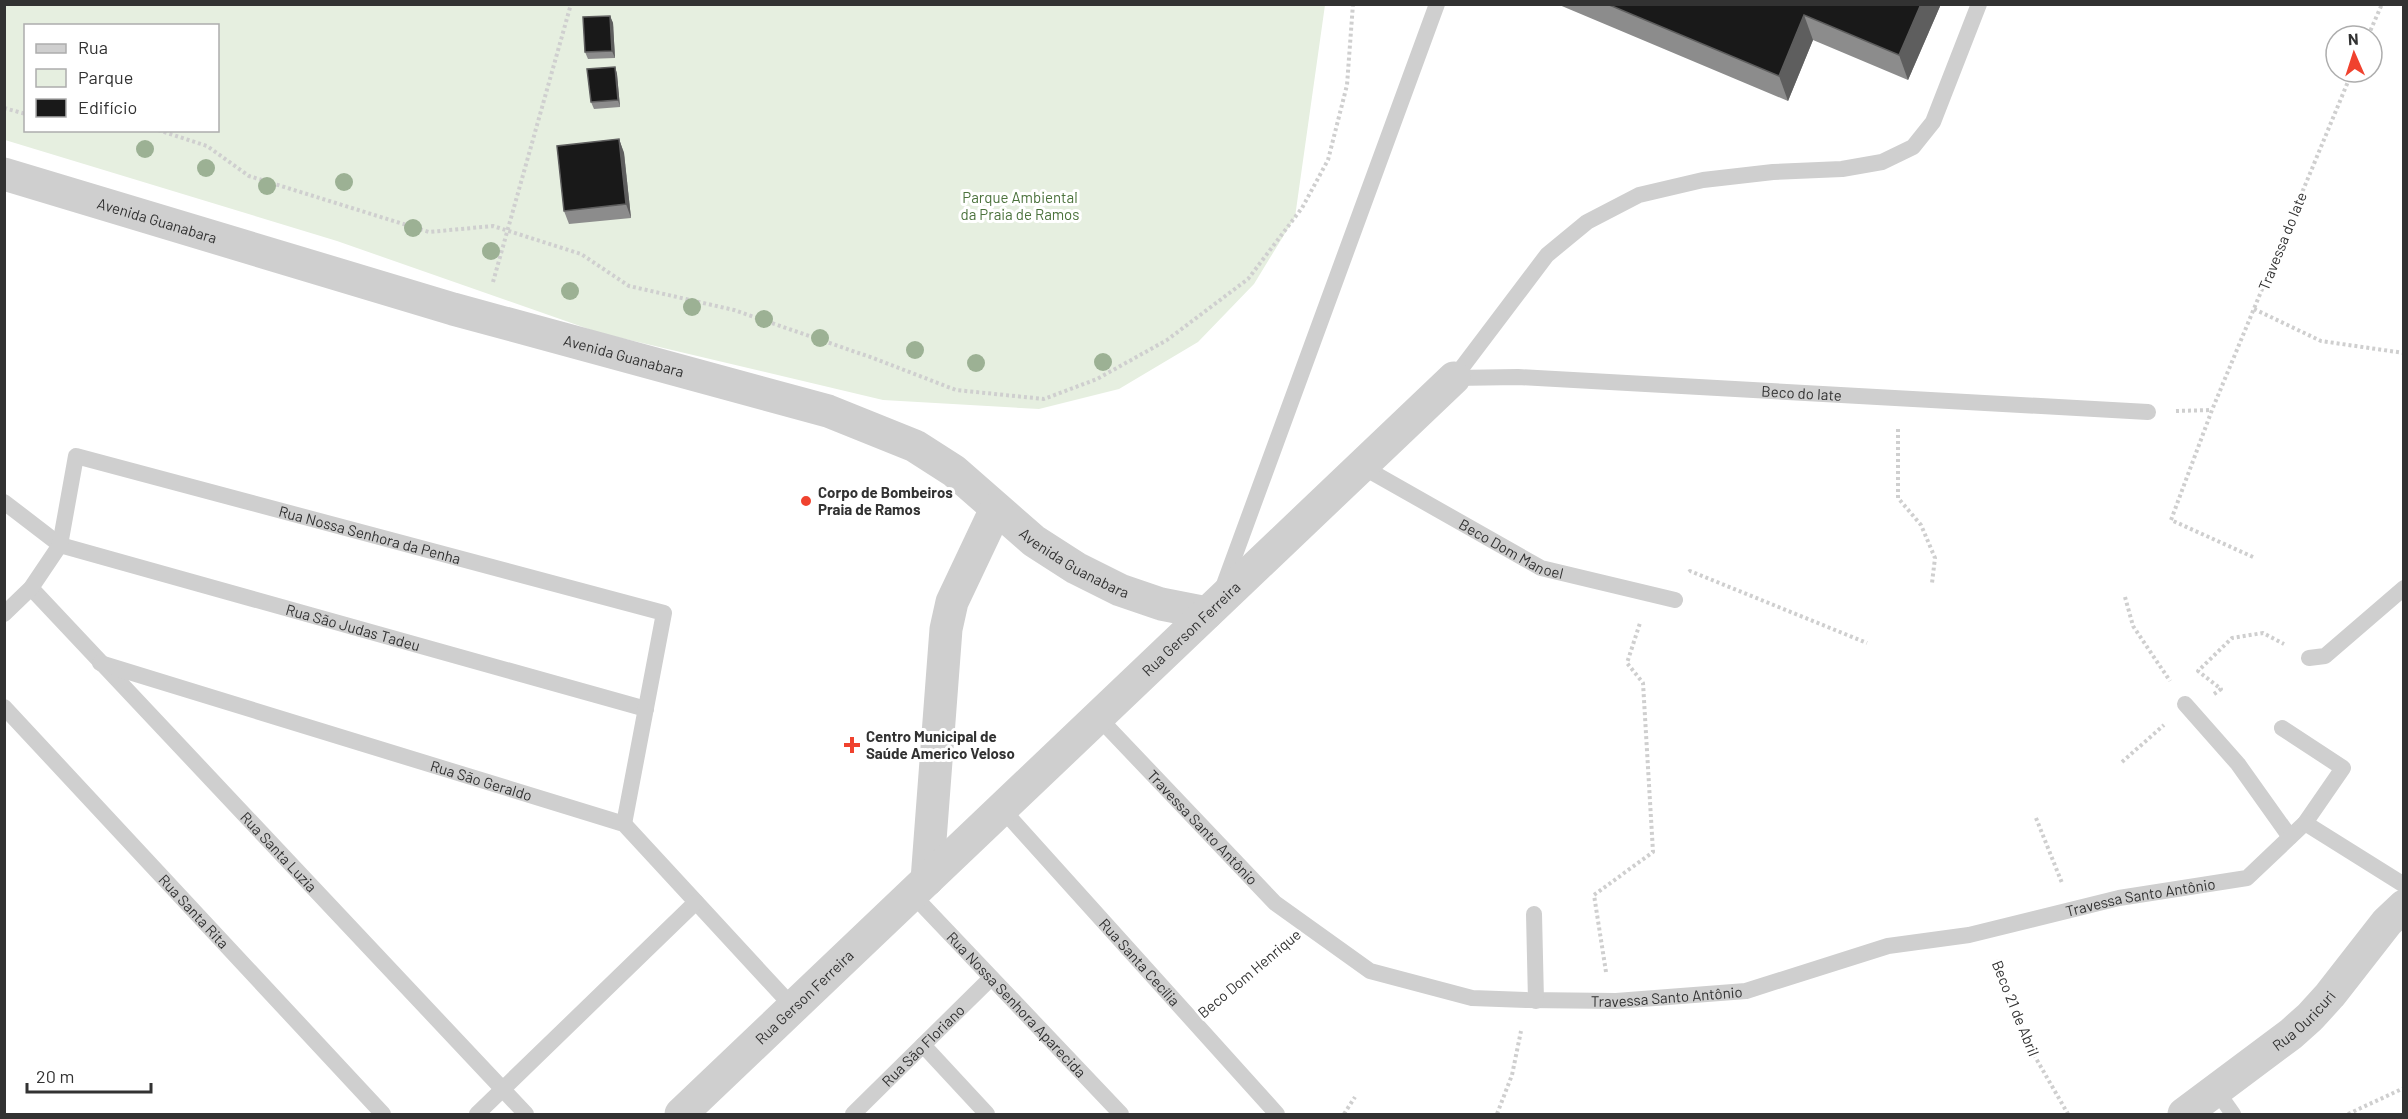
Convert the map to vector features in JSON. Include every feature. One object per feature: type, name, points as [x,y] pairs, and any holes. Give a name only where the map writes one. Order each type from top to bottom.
[{"type":"street","name":"Avenida Guanabara","points":[[4,174],[483,317],[828,411],[915,446],[954,471],[1034,541],[1085,573],[1120,590],[1161,604],[1212,609]]},
{"type":"street","name":"Rua Gerson Ferreira","points":[[681,1114],[1454,378]]},
{"type":"street","points":[[920,887],[946,629],[952,602],[996,509]]},
{"type":"street","name":"Rua Ouricuri","points":[[2184,1114],[2224,1102],[2310,1017],[2344,978],[2387,921],[2403,906]]},
{"type":"lane","points":[[1212,609],[1437,4]]},
{"type":"lane","points":[[1454,378],[1547,255],[1587,222],[1639,195],[1702,180],[1773,172],[1842,169],[1882,162],[1912,147],[1933,122],[1979,4]]},
{"type":"lane","name":"Beco do Iate","points":[[1454,378],[1518,377],[2148,412]]},
{"type":"lane","name":"Rua Nossa Senhora da Penha","points":[[60,545],[76,456],[664,613],[646,709]]},
{"type":"lane","name":"Beco Dom Manoel","points":[[1361,466],[1541,568],[1674,600]]},
{"type":"lane","points":[[4,501],[60,545],[30,588],[4,614]]},
{"type":"lane","name":"Rua São Judas Tadeu","points":[[60,545],[646,709]]},
{"type":"lane","name":"Rua Santa Luzia","points":[[30,588],[526,1114]]},
{"type":"lane","points":[[2309,658],[2325,656],[2403,588]]},
{"type":"lane","name":"Rua São Geraldo","points":[[100,663],[624,824]]},
{"type":"lane","name":"Rua Santa Rita","points":[[4,706],[383,1114]]},
{"type":"lane","points":[[2189,707],[2238,764],[2290,837]]},
{"type":"lane","points":[[646,709],[624,824],[793,1007]]},
{"type":"lane","name":"Travessa Santo Antônio","points":[[1098,717],[1275,903],[1370,971],[1472,998],[1532,1001],[1610,1000],[1746,991],[1888,946],[1986,931],[2119,898],[2247,878],[2305,824],[2343,768],[2282,728]]},
{"type":"lane","name":"Rua Santa Cecília","points":[[1002,809],[1277,1114]]},
{"type":"lane","points":[[2305,824],[2403,885]]},
{"type":"lane","name":"Rua Nossa Senhora Aparecida","points":[[920,887],[991,978],[1121,1114]]},
{"type":"lane","points":[[477,1114],[696,902]]},
{"type":"lane","points":[[1532,1001],[1534,914]]},
{"type":"lane","name":"Rua São Floriano","points":[[853,1114],[991,978]]},
{"type":"lane","points":[[923,1045],[987,1114]]},
{"type":"path","points":[[483,317],[509,232],[571,4]]},
{"type":"path","points":[[164,132],[207,146],[249,176],[429,232],[493,226],[581,254],[628,286],[734,310],[873,358],[956,390],[1044,399],[1097,379],[1167,340],[1248,279],[1302,208],[1328,160],[1347,85],[1353,4]]},
{"type":"path","points":[[2373,24],[2382,4]]},
{"type":"path","name":"Travessa do Iate","points":[[2253,557],[2171,520],[2212,410],[2347,84]]},
{"type":"path","points":[[4,108],[24,113]]},
{"type":"path","points":[[2254,309],[2321,341],[2403,353]]},
{"type":"path","points":[[1899,398],[1898,498],[1921,525],[1935,558],[1932,584]]},
{"type":"path","points":[[1674,600],[1690,571],[1867,643]]},
{"type":"path","points":[[1610,1000],[1594,895],[1653,852],[1643,683],[1626,663],[1650,594]]},
{"type":"path","points":[[2125,597],[2133,626],[2189,707]]},
{"type":"path","points":[[2122,762],[2189,707],[2221,689],[2198,671],[2232,638],[2263,633],[2309,658]]},
{"type":"path","points":[[2036,818],[2072,909]]},
{"type":"path","name":"Beco Dom Henrique","points":[[1192,1020],[1305,926]]},
{"type":"path","name":"Beco 21 de Abril","points":[[1986,931],[2030,1048],[2068,1114]]},
{"type":"path","points":[[1497,1114],[1512,1075],[1532,1001]]},
{"type":"path","points":[[2348,1114],[2402,1091]]},
{"type":"path","points":[[1344,1114],[1355,1097]]},
{"type":"green space","name":"Parque Ambiental da Praia de Ramos","points":[[4,5],[1325,5],[1295,217],[1254,284],[1198,342],[1119,389],[1039,409],[883,400],[600,333],[337,241],[5,140]]},
{"type":"building","points":[[1607,4],[1921,4],[1899,55],[1804,15],[1779,76]]},
{"type":"building","points":[[610,16],[612,51],[585,52],[583,17]]},
{"type":"building","points":[[615,67],[618,100],[591,102],[587,69]]},
{"type":"building","points":[[619,139],[626,204],[564,211],[557,146]]},
{"type":"place","name":"Corpo de Bombeiros Praia de Ramos","points":[[806,501]]},
{"type":"place","name":"Centro Municipal de Saúde Americo Veloso","points":[[852,745]]}]
